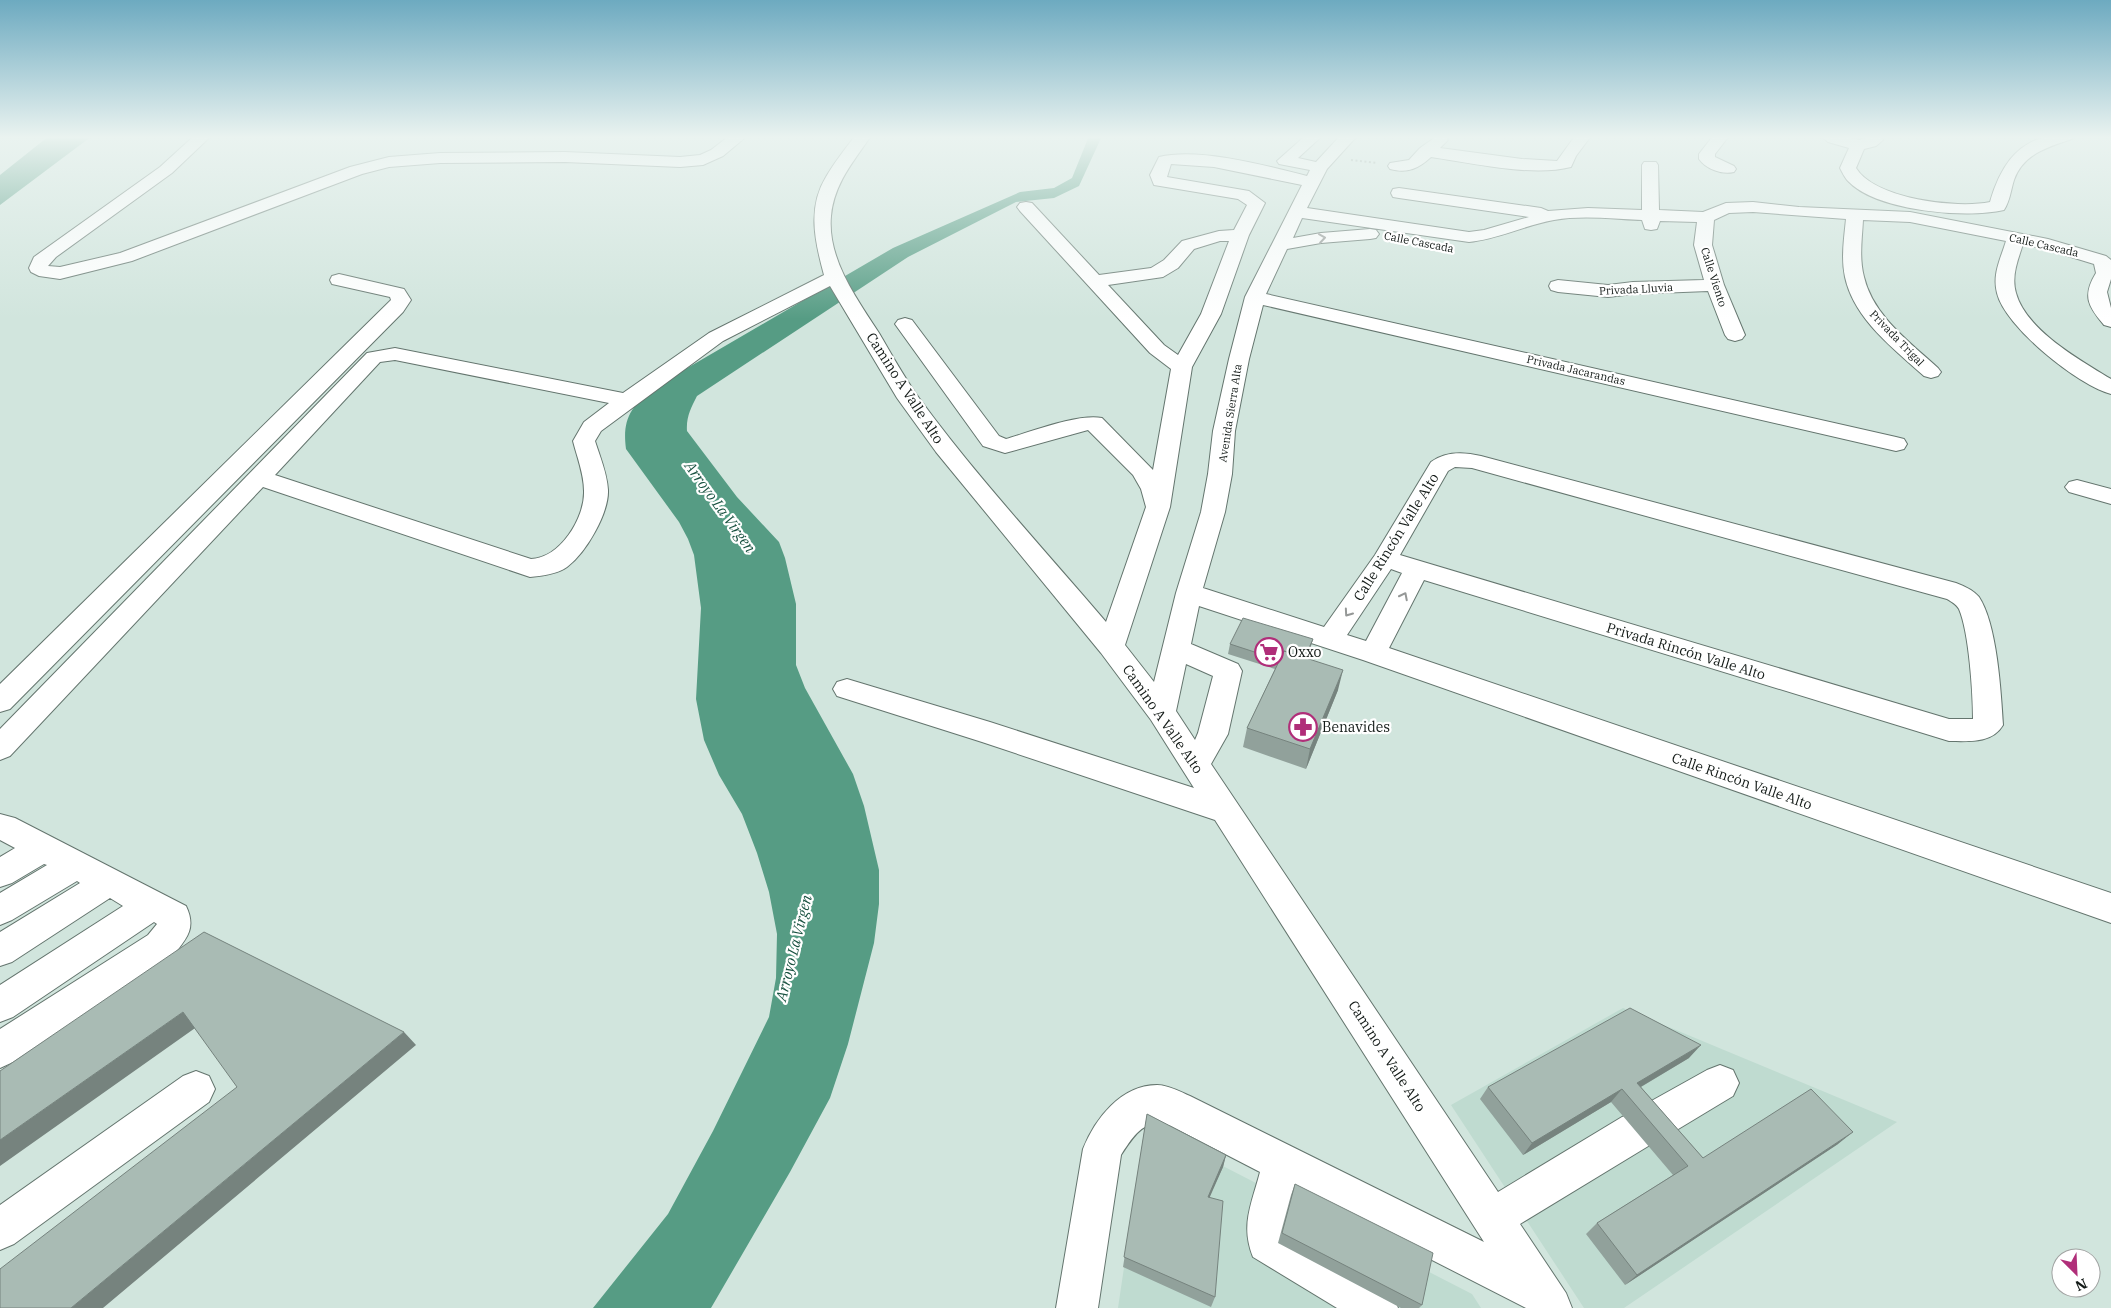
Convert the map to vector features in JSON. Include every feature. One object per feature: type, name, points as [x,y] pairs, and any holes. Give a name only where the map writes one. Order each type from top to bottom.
[{"type":"street","points":[[128,197],[50,253],[40,261],[38,268],[46,272],[60,272],[126,257],[285,197]]},
{"type":"street","name":"Camino A Valle Alto","points":[[826,197],[822,218],[825,245],[839,285],[908,398],[944,447],[1111,646],[1161,712],[1547,1301]]},
{"type":"street","points":[[1111,646],[1158,507],[1182,367],[1211,314],[1240,235],[1256,203],[1246,197]]},
{"type":"street","name":"Avenida Sierra Alta","points":[[1161,712],[1189,593],[1213,512],[1220,474],[1224,431],[1238,359],[1255,297],[1304,197]]},
{"type":"street","points":[[1384,230],[1397,197]]},
{"type":"street","points":[[1452,197],[1553,215]]},
{"type":"street","points":[[1650,197],[1650,220]]},
{"type":"street","points":[[1893,197],[1948,208],[1980,210],[1998,206],[2000,197]]},
{"type":"street","points":[[1026,207],[1157,349],[1182,367]]},
{"type":"street","name":"Calle Cascada","points":[[1281,245],[1384,230],[1457,237],[1486,235],[1553,215],[1705,225],[1726,208],[1739,207],[1910,217],[2070,249],[2091,256],[2104,263],[2105,273],[2098,284],[2096,298],[2104,314],[2111,321]]},
{"type":"street","name":"Calle Cascada","points":[[1296,212],[1384,230],[1454,250],[1477,250],[1562,227],[1650,220]]},
{"type":"street","name":"Privada Trigal","points":[[1856,215],[1852,263],[1856,285],[1869,310],[1898,342],[1931,372]]},
{"type":"street","name":"Calle Viento","points":[[1705,225],[1703,245],[1715,285],[1734,335]]},
{"type":"street","points":[[1095,281],[1156,273],[1171,264],[1188,245],[1219,236],[1240,235]]},
{"type":"street","points":[[1486,235],[1503,244]]},
{"type":"street","points":[[2016,238],[2005,276],[2008,298],[2026,326],[2056,353],[2111,388]]},
{"type":"street","points":[[0,701],[396,308],[401,300],[397,292],[339,280]]},
{"type":"street","points":[[260,478],[530,568],[541,568],[558,562],[569,552],[591,515],[596,492],[584,441],[592,427],[626,400],[716,337],[839,285]]},
{"type":"street","name":"Privada Lluvia","points":[[1558,286],[1608,292],[1633,288],[1715,285]]},
{"type":"street","name":"Privada Jacarandas","points":[[1255,297],[1896,444]]},
{"type":"street","points":[[905,324],[991,441],[1005,446],[1087,423],[1094,423],[1142,471],[1153,490],[1158,507]]},
{"type":"street","points":[[0,748],[374,357],[384,354],[395,354],[626,400]]},
{"type":"street","name":"Calle Rincón Valle Alto","points":[[1330,639],[1385,559],[1439,467],[1446,461],[1457,459],[1473,461],[1952,591],[1971,605],[1976,622],[1988,707],[1988,726]]},
{"type":"street","points":[[2077,488],[2111,497]]},
{"type":"street","name":"Privada Rincón Valle Alto","points":[[1385,559],[1949,730],[1978,730],[1988,726]]},
{"type":"street","points":[[1373,653],[1418,569]]},
{"type":"street","name":"Calle Rincón Valle Alto","points":[[1189,593],[1373,653],[2111,908]]},
{"type":"street","points":[[1176,649],[1228,671],[1213,734],[1196,765]]},
{"type":"street","points":[[847,689],[990,733],[1227,811]]},
{"type":"street","points":[[0,827],[4,827],[174,916],[174,928],[160,946],[0,1050]]},
{"type":"street","points":[[0,874],[43,848]]},
{"type":"street","points":[[0,910],[74,865]]},
{"type":"street","points":[[0,951],[108,882]]},
{"type":"street","points":[[0,1005],[152,905]]},
{"type":"street","points":[[1493,1218],[1643,1127],[1720,1083]]},
{"type":"street","points":[[0,1230],[196,1089]]},
{"type":"street","points":[[1077,1308],[1102,1150],[1113,1132],[1128,1115],[1143,1106],[1158,1104],[1178,1109],[1547,1301]]},
{"type":"street","points":[[1282,1162],[1268,1221],[1268,1242],[1377,1308]]},
{"type":"shaded area","points":[[1623,1008],[1897,1122],[1624,1308],[1584,1308],[1451,1105]]},
{"type":"shaded area","points":[[1145,1126],[1472,1294],[1481,1308],[1118,1308]]},
{"type":"water","points":[[0,197],[11,197],[0,205]]},
{"type":"water","name":"Arroyo La Virgen","points":[[1009,197],[1056,197],[1016,202],[908,257],[697,396],[687,421],[687,431],[737,497],[779,542],[785,558],[796,604],[796,665],[805,688],[853,774],[864,806],[879,870],[879,904],[874,943],[848,1044],[830,1098],[790,1172],[711,1308],[593,1308],[668,1214],[713,1131],[769,1017],[776,978],[777,934],[769,892],[742,814],[719,775],[704,740],[696,699],[701,608],[694,555],[679,522],[626,449],[625,429],[634,408],[653,388],[893,248]]},
{"type":"building","points":[[1243,618],[1313,639],[1305,657],[1284,651],[1279,660],[1230,644]]},
{"type":"building","points":[[1284,651],[1343,670],[1310,749],[1247,728]]},
{"type":"building","points":[[204,932],[404,1032],[71,1308],[0,1308],[0,1269],[237,1087],[183,1012],[0,1140],[0,1071]]},
{"type":"building","points":[[1630,1008],[1701,1045],[1637,1083],[1703,1158],[1811,1089],[1853,1132],[1637,1275],[1597,1223],[1688,1166],[1622,1089],[1532,1143],[1488,1087]]},
{"type":"building","points":[[1147,1114],[1226,1155],[1208,1197],[1223,1201],[1215,1297],[1124,1257]]},
{"type":"building","points":[[1295,1184],[1433,1253],[1422,1305],[1282,1233]]},
{"type":"place","name":"Oxxo","points":[[1269,652]]},
{"type":"place","name":"Benavides","points":[[1303,727]]}]
